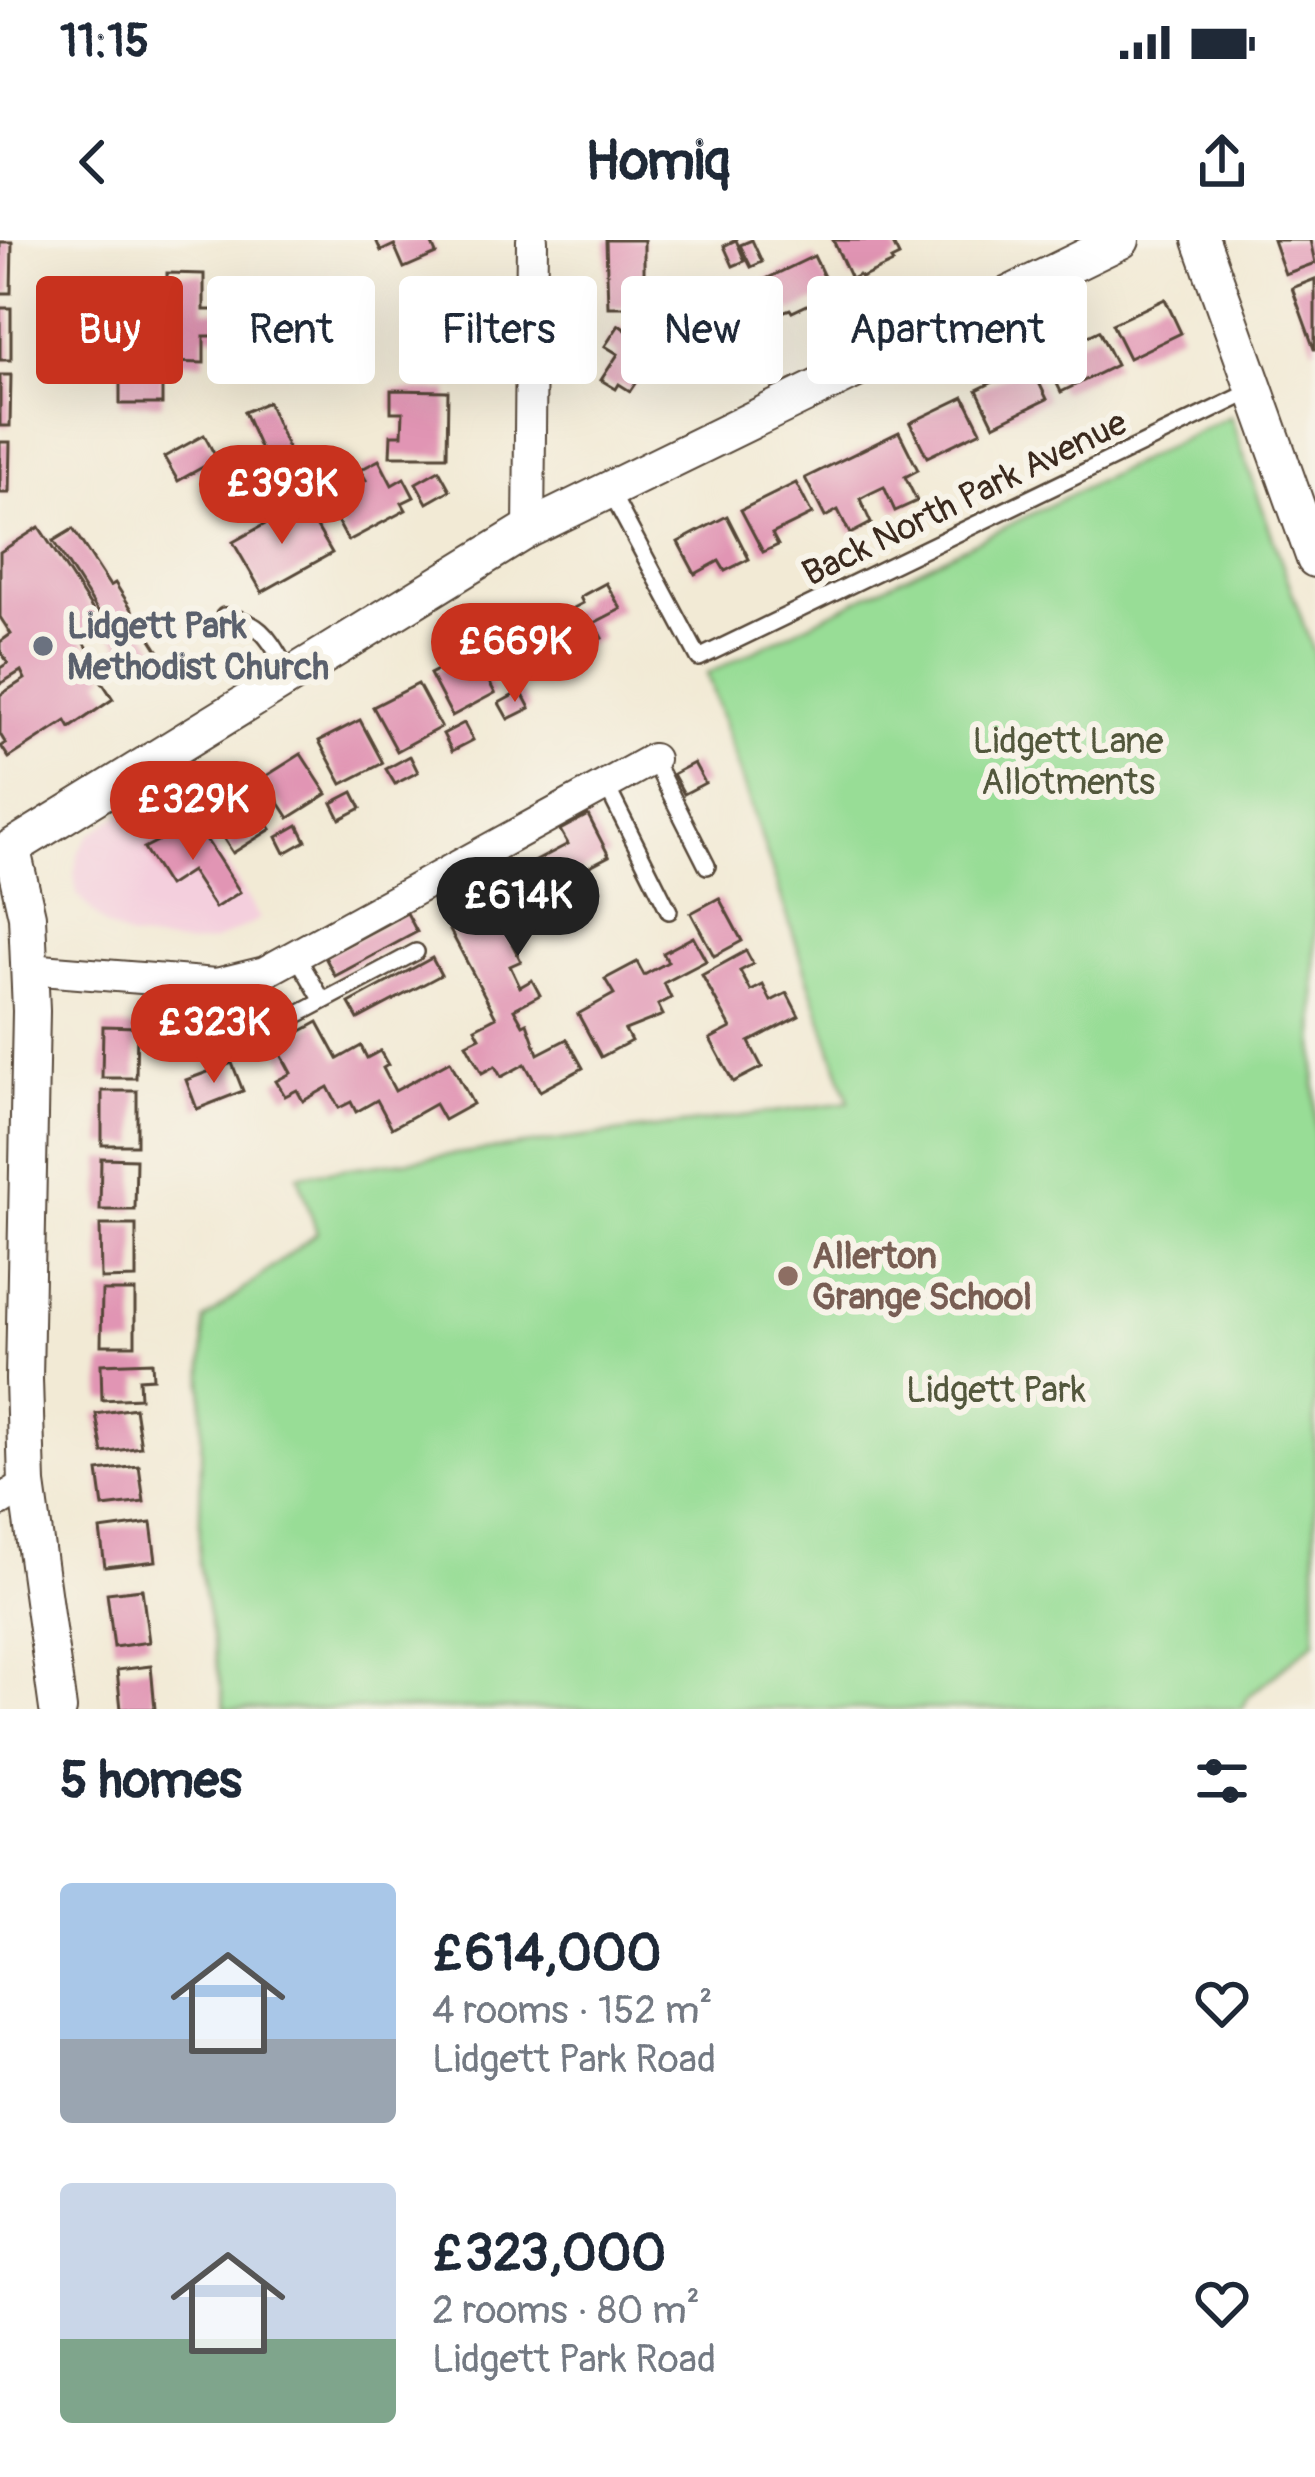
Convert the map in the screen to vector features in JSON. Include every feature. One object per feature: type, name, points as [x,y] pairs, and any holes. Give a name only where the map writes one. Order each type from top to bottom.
[{"type":"street","points":[[529,529],[532,240]]},
{"type":"street","points":[[58,1709],[14,1492],[24,1378],[29,969],[25,899],[6,853],[529,529],[1121,240]]},
{"type":"street","points":[[1202,240],[1315,559]]},
{"type":"street","points":[[29,969],[216,984],[266,972],[653,759]]},
{"type":"lane","name":"Back North Park Avenue","points":[[609,488],[699,658],[1255,389]]},
{"type":"lane","points":[[224,616],[248,620],[265,633],[292,677]]},
{"type":"lane","points":[[653,759],[707,866]]},
{"type":"lane","points":[[606,785],[669,910]]},
{"type":"lane","points":[[282,1023],[416,952]]},
{"type":"lane","points":[[296,955],[323,1000]]},
{"type":"shaded area","points":[[174,779],[260,919],[215,941],[189,945],[129,938],[105,926],[77,894],[78,853],[88,836]]},
{"type":"green space","name":"Lidgett Park","points":[[1230,416],[1315,657],[1315,1641],[1249,1696],[1242,1709],[225,1709],[199,1564],[204,1320],[317,1233],[298,1175],[849,1102],[707,674]]},
{"type":"building","points":[[376,240],[430,240],[436,254],[404,268],[394,245],[381,251]]},
{"type":"building","points":[[606,240],[644,240],[644,276],[621,276],[621,307],[608,307]]},
{"type":"building","points":[[736,240],[745,261],[733,266],[724,246]]},
{"type":"building","points":[[752,240],[762,262],[751,267],[740,245]]},
{"type":"building","points":[[833,240],[891,240],[899,256],[893,263],[865,276],[850,276]]},
{"type":"building","points":[[1273,240],[1310,240],[1315,263],[1285,274]]},
{"type":"building","points":[[0,242],[12,242],[11,293],[0,293]]},
{"type":"building","points":[[814,256],[824,276],[807,276],[807,305],[792,312],[783,312],[783,276],[772,276]]},
{"type":"building","points":[[204,274],[204,363],[183,362],[183,276],[167,276]]},
{"type":"building","points":[[1315,279],[1315,349],[1314,349],[1292,288]]},
{"type":"building","points":[[1165,299],[1181,333],[1129,358],[1112,324]]},
{"type":"building","points":[[0,308],[11,308],[11,360],[0,360]]},
{"type":"building","points":[[621,326],[621,384],[635,384],[630,391],[601,380],[618,354],[605,346]]},
{"type":"building","points":[[1099,331],[1116,365],[1087,379],[1087,337]]},
{"type":"building","points":[[0,375],[11,375],[10,426],[0,426]]},
{"type":"building","points":[[120,384],[162,384],[162,404],[120,404]]},
{"type":"building","points":[[989,384],[1040,384],[1047,399],[994,425],[977,390]]},
{"type":"building","points":[[391,390],[448,391],[447,456],[390,456],[391,435],[402,435],[403,412],[391,412]]},
{"type":"building","points":[[964,397],[981,431],[927,457],[910,423]]},
{"type":"building","points":[[268,402],[288,449],[265,459],[244,412]]},
{"type":"building","points":[[899,432],[918,470],[905,477],[917,501],[895,511],[884,487],[871,493],[860,499],[871,523],[850,534],[838,510],[825,517],[805,478]]},
{"type":"building","points":[[204,435],[217,459],[178,481],[164,457]]},
{"type":"building","points":[[0,442],[10,442],[9,493],[0,493]]},
{"type":"building","points":[[379,460],[392,485],[404,478],[414,497],[402,503],[406,510],[348,541],[321,491],[339,481],[345,491],[366,480],[360,470]]},
{"type":"building","points":[[439,470],[450,490],[427,503],[416,483]]},
{"type":"building","points":[[796,483],[812,514],[772,534],[778,545],[763,552],[741,510]]},
{"type":"building","points":[[303,503],[332,553],[262,592],[233,542]]},
{"type":"building","points":[[727,516],[749,559],[725,571],[719,561],[695,574],[678,542]]},
{"type":"building","name":"Lidgett Park Methodist Church","points":[[39,527],[98,618],[99,628],[82,639],[106,676],[100,679],[113,699],[70,728],[66,721],[9,758],[1,746],[6,744],[0,734],[0,695],[25,679],[21,671],[0,684],[0,668],[8,663],[0,642],[11,634],[0,617],[0,552]]},
{"type":"building","points":[[73,529],[158,650],[133,666],[53,541]]},
{"type":"building","points":[[606,583],[621,609],[594,623],[602,638],[572,653],[562,635],[575,628],[566,612],[583,603],[580,597]]},
{"type":"building","points":[[532,621],[554,663],[511,685],[489,643]]},
{"type":"building","points":[[473,652],[495,693],[452,716],[430,674]]},
{"type":"building","points":[[418,684],[441,727],[397,751],[373,707]]},
{"type":"building","points":[[521,691],[530,708],[508,719],[499,703]]},
{"type":"building","points":[[360,720],[383,763],[342,784],[319,741]]},
{"type":"building","points":[[464,723],[473,740],[452,751],[443,734]]},
{"type":"building","points":[[301,754],[327,794],[289,818],[263,778]]},
{"type":"building","points":[[410,756],[418,772],[395,784],[386,769]]},
{"type":"building","points":[[694,763],[705,783],[684,794],[673,774]]},
{"type":"building","points":[[245,789],[271,829],[233,853],[207,813]]},
{"type":"building","points":[[353,792],[361,808],[340,819],[332,803]]},
{"type":"building","points":[[588,815],[609,856],[544,890],[538,880],[526,887],[539,911],[528,917],[532,926],[509,938],[521,961],[510,966],[520,987],[532,980],[540,995],[514,1009],[523,1025],[527,1023],[538,1054],[567,1039],[583,1068],[540,1091],[525,1064],[501,1077],[495,1066],[482,1073],[466,1044],[480,1037],[475,1028],[496,1017],[443,917],[470,903],[473,908],[481,904],[475,893],[506,877],[512,888],[523,882],[517,871],[568,844],[560,830]]},
{"type":"building","points":[[195,822],[240,892],[215,908],[191,871],[168,886],[144,848]]},
{"type":"building","points":[[298,825],[306,841],[285,853],[277,837]]},
{"type":"building","points":[[719,898],[742,941],[714,956],[691,913]]},
{"type":"building","points":[[407,913],[417,932],[335,976],[325,957]]},
{"type":"building","points":[[693,937],[706,961],[664,983],[671,998],[658,1005],[663,1015],[625,1030],[631,1041],[601,1057],[578,1014],[614,994],[605,979],[637,962],[644,975],[668,962],[663,953]]},
{"type":"building","points":[[746,951],[753,964],[740,971],[751,991],[763,985],[771,1001],[787,993],[799,1016],[749,1042],[762,1067],[733,1082],[710,1039],[731,1028],[702,975]]},
{"type":"building","points":[[432,958],[441,975],[358,1019],[349,1003]]},
{"type":"building","points":[[318,1022],[338,1059],[361,1046],[367,1058],[380,1051],[395,1091],[450,1061],[473,1104],[444,1120],[435,1104],[392,1128],[377,1100],[356,1112],[351,1102],[339,1108],[328,1087],[303,1101],[297,1090],[285,1096],[276,1081],[291,1073],[276,1045]]},
{"type":"building","points":[[103,1026],[137,1027],[136,1078],[102,1078]]},
{"type":"building","points":[[232,1063],[243,1091],[197,1109],[186,1080]]},
{"type":"building","points":[[102,1091],[137,1091],[137,1145],[102,1145]]},
{"type":"building","points":[[101,1158],[136,1159],[135,1210],[100,1210]]},
{"type":"building","points":[[100,1225],[136,1225],[136,1278],[101,1279]]},
{"type":"building","points":[[102,1291],[135,1291],[135,1345],[101,1345]]},
{"type":"building","points":[[152,1362],[153,1378],[139,1379],[140,1398],[102,1400],[101,1364]]},
{"type":"building","points":[[135,1408],[141,1447],[103,1453],[96,1414]]},
{"type":"building","points":[[139,1466],[144,1502],[103,1507],[98,1471]]},
{"type":"building","points":[[151,1523],[156,1561],[105,1567],[100,1530]]},
{"type":"building","points":[[142,1589],[149,1642],[114,1647],[107,1593]]},
{"type":"building","points":[[151,1666],[155,1709],[121,1709],[117,1670]]},
{"type":"place","name":"Lidgett Park Methodist Church","points":[[43,646]]},
{"type":"place","name":"Allerton Grange School","points":[[788,1276]]},
{"type":"park label","name":"Lidgett Lane Allotments","points":[[1068,760]]}]
